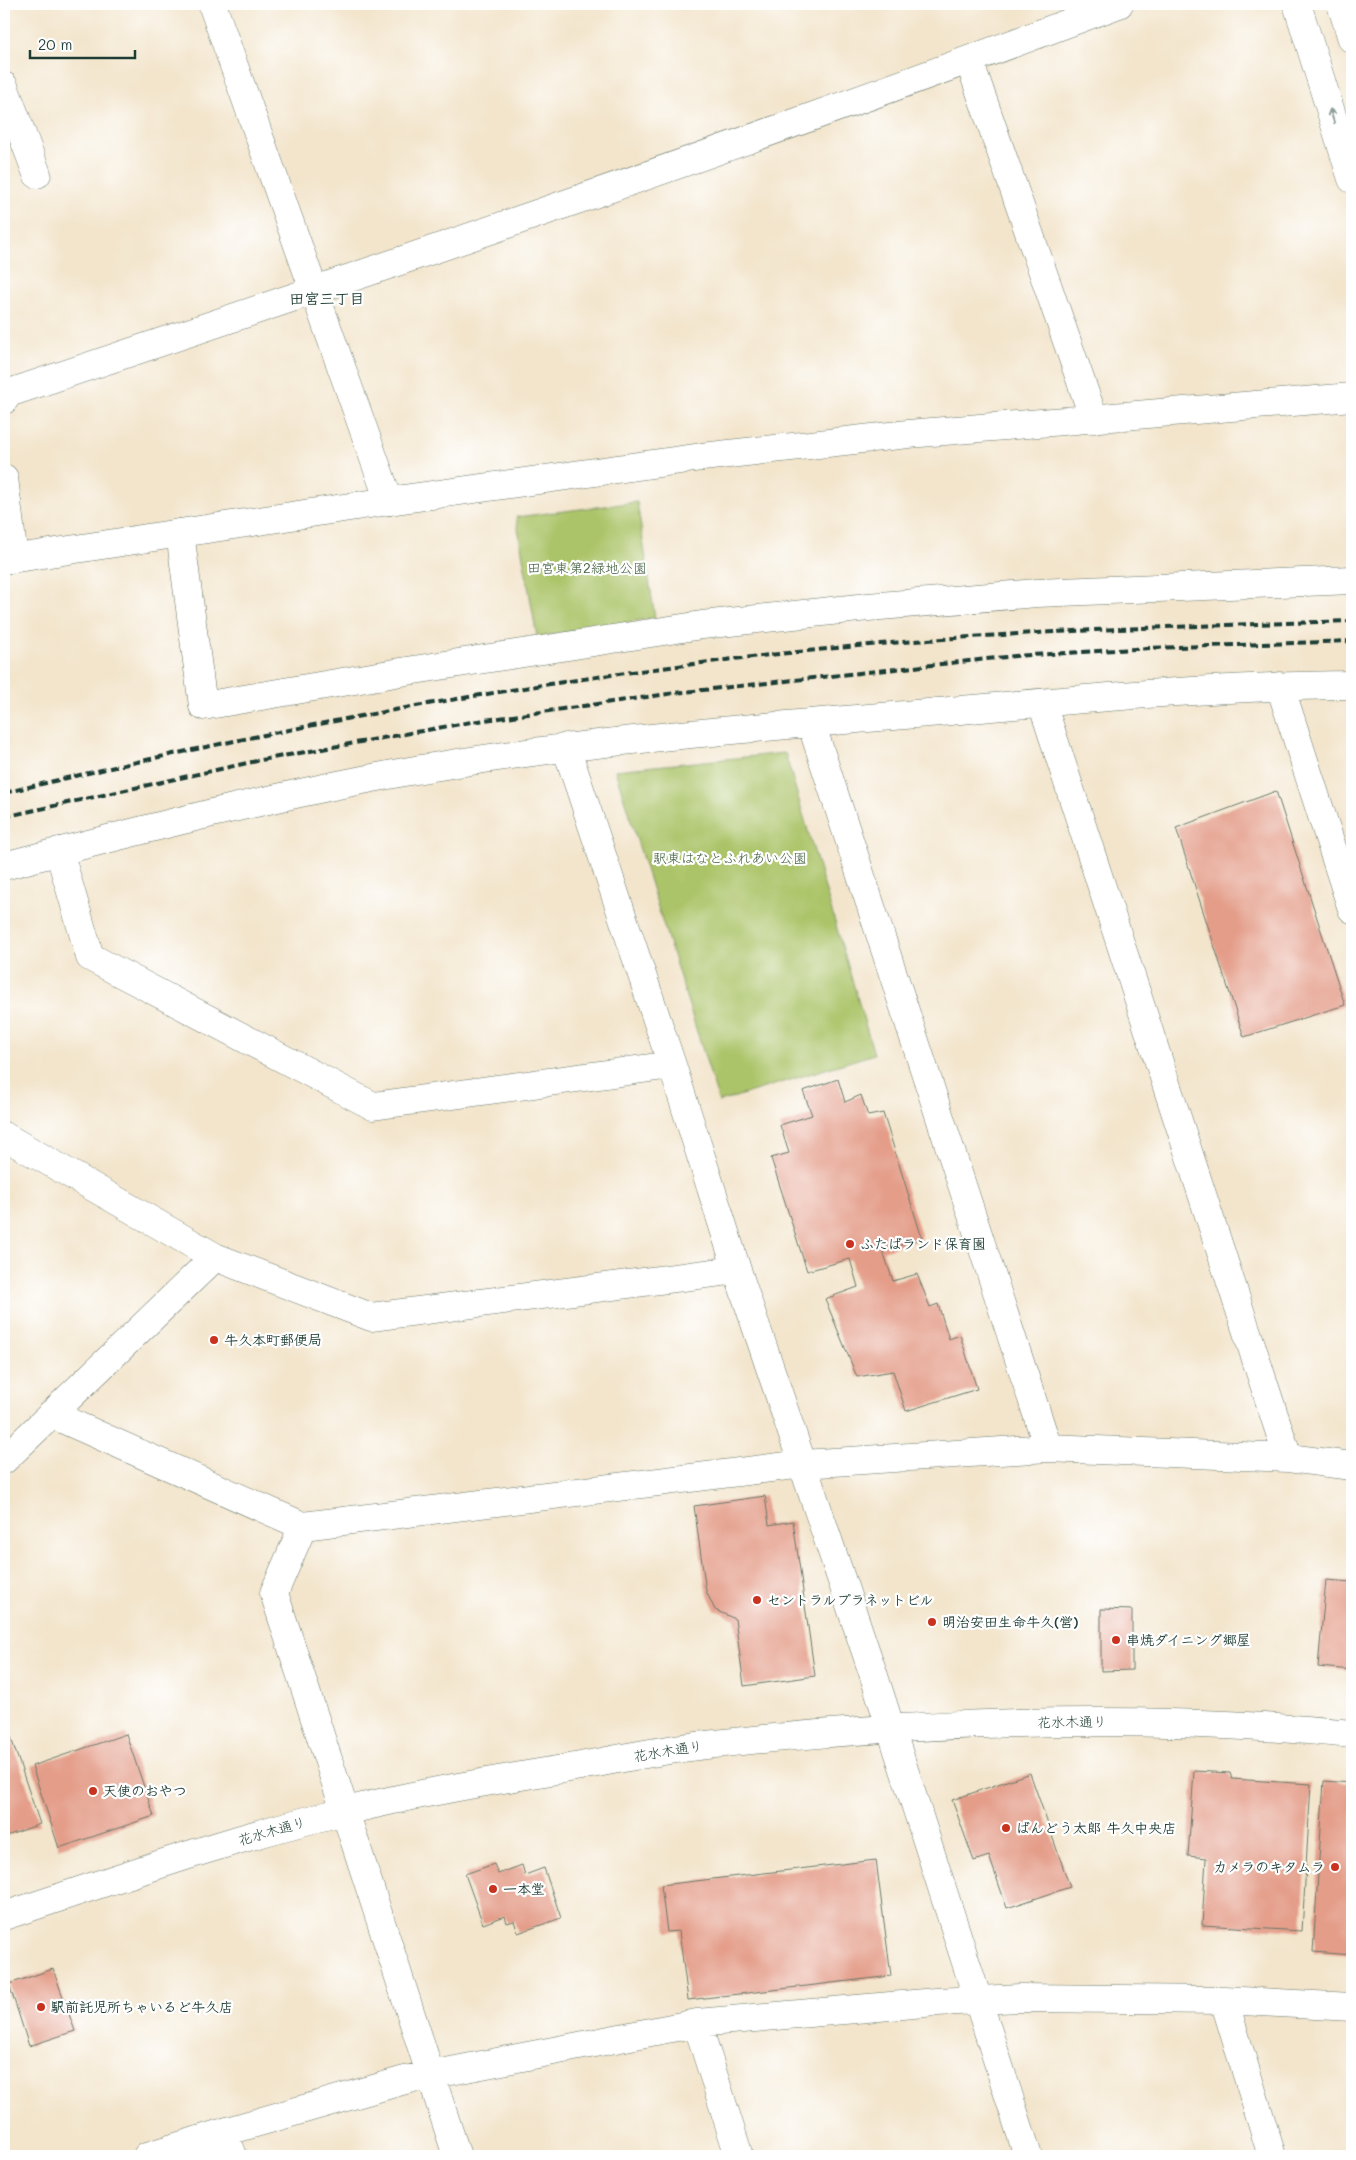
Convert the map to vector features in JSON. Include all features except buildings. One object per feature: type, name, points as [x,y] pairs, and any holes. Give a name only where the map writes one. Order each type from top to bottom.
[{"type":"street","points":[[212,4],[389,501]]},
{"type":"street","points":[[4,400],[9,393],[314,291],[969,60],[1119,4]]},
{"type":"street","points":[[1297,4],[1352,179]]},
{"type":"street","points":[[1341,4],[1352,39]]},
{"type":"street","points":[[969,60],[1094,419]]},
{"type":"street","points":[[4,86],[37,174]]},
{"type":"street","points":[[4,478],[9,559],[389,501],[702,457],[908,434],[1352,397]]},
{"type":"street","points":[[180,533],[203,706],[401,672],[702,625],[1037,593],[1352,580]]},
{"type":"street","points":[[4,866],[208,813],[395,774],[566,747],[811,723],[1193,690],[1352,685]]},
{"type":"street","points":[[1280,686],[1352,909]]},
{"type":"street","points":[[1042,703],[1288,1458]]},
{"type":"street","points":[[811,723],[1048,1448]]},
{"type":"street","points":[[566,747],[672,1065],[737,1270],[890,1728],[976,2000],[1028,2156]]},
{"type":"street","points":[[59,851],[90,957],[373,1106],[672,1065]]},
{"type":"street","points":[[4,1136],[215,1257],[371,1317],[737,1270]]},
{"type":"street","points":[[4,1460],[215,1257]]},
{"type":"street","points":[[51,1414],[304,1526],[803,1464],[1048,1448],[1288,1458],[1352,1466]]},
{"type":"street","points":[[304,1526],[274,1594],[457,2156]]},
{"type":"street","name":"花水木通り","points":[[4,1916],[223,1845],[345,1811],[456,1787],[703,1745],[890,1728],[1116,1721],[1308,1730],[1352,1734]]},
{"type":"street","points":[[148,2156],[228,2144],[405,2080],[697,2023],[976,2000],[1029,1998],[1224,2000],[1352,2007]]},
{"type":"street","points":[[1224,2000],[1272,2156]]},
{"type":"street","points":[[697,2023],[739,2156]]},
{"type":"green space","name":"田宮東第2緑地公園","points":[[637,502],[655,618],[537,637],[516,517]]},
{"type":"green space","name":"駅東はなとふれあい公園","points":[[785,753],[874,1054],[719,1102],[615,770]]},
{"type":"railway","points":[[4,793],[221,744],[330,722],[439,702],[659,668],[769,655],[939,639],[1116,629],[1352,621]]},
{"type":"railway","points":[[4,817],[261,760],[471,722],[675,693],[1015,656],[1150,648],[1352,641]]},
{"type":"place","name":"ふたばランド保育園","points":[[850,1244]]},
{"type":"place","name":"牛久本町郵便局","points":[[214,1340]]},
{"type":"place","name":"セントラルプラネットビル","points":[[757,1600]]},
{"type":"place","name":"明治安田生命牛久(営)","points":[[932,1622]]},
{"type":"place","name":"串焼ダイニング郷屋","points":[[1116,1640]]},
{"type":"place","name":"天使のおやつ","points":[[93,1791]]},
{"type":"place","name":"ばんどう太郎 牛久中央店","points":[[1006,1828]]},
{"type":"place","name":"カメラのキタムラ","points":[[1335,1867]]},
{"type":"place","name":"一本堂","points":[[493,1889]]},
{"type":"place","name":"駅前託児所ちゃいるど牛久店","points":[[41,2007]]},
{"type":"district","name":"田宮三丁目","points":[[327,299]]}]
